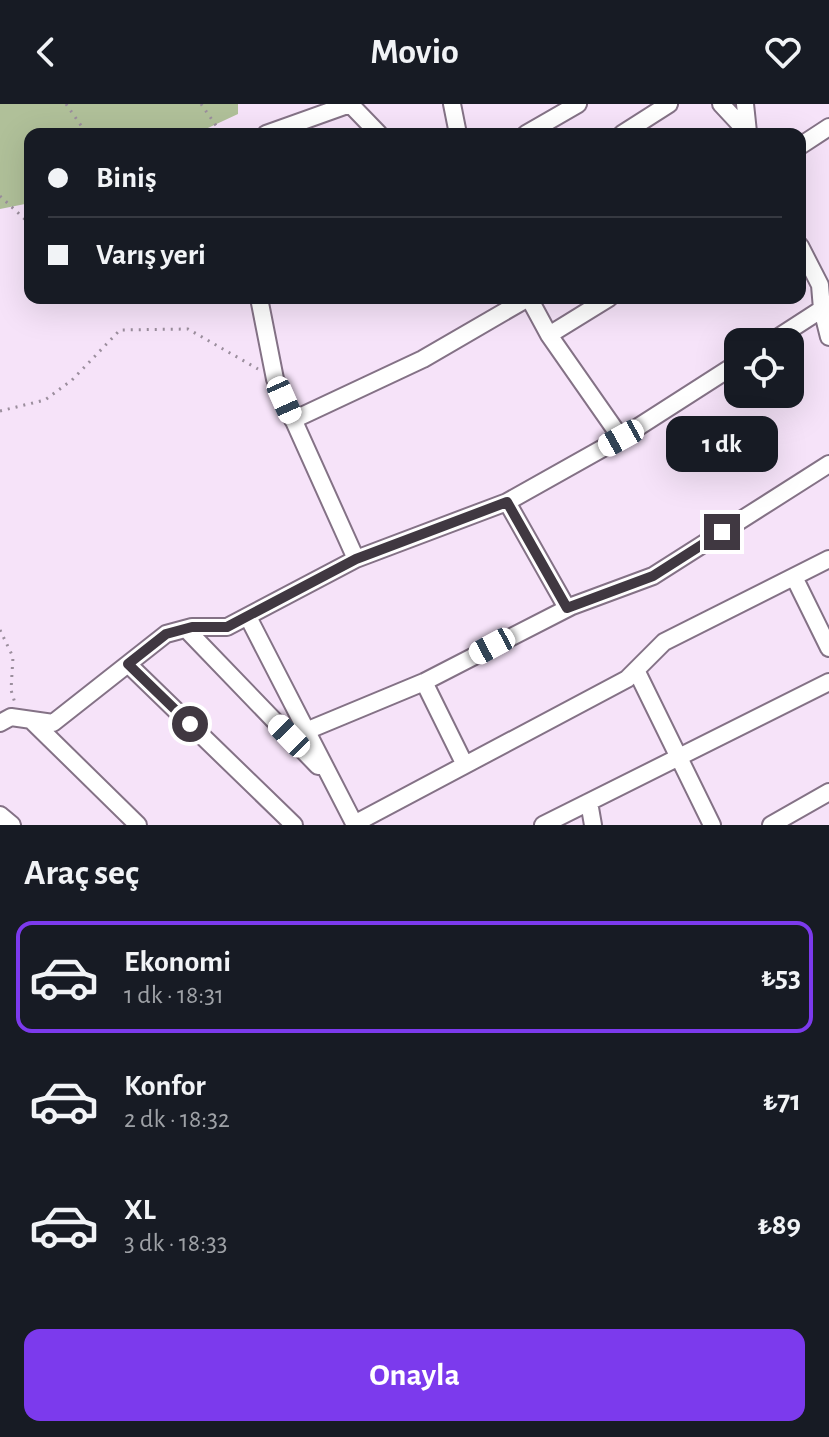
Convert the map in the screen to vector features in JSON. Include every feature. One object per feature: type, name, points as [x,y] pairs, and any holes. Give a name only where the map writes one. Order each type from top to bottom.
[{"type":"street","points":[[283,128],[350,104],[373,128]]},
{"type":"street","points":[[452,104],[457,128]]},
{"type":"street","points":[[536,128],[578,104]]},
{"type":"street","points":[[631,128],[669,104]]},
{"type":"street","points":[[721,104],[742,128]]},
{"type":"street","points":[[745,104],[747,128]]},
{"type":"street","points":[[806,142],[829,127]]},
{"type":"street","points":[[806,258],[820,285],[829,337]]},
{"type":"street","points":[[260,304],[275,379],[356,559]]},
{"type":"street","points":[[293,420],[423,359],[519,304]]},
{"type":"street","points":[[532,304],[549,335],[621,438]]},
{"type":"street","points":[[549,335],[599,304]]},
{"type":"street","points":[[794,328],[826,309]]},
{"type":"street","points":[[0,723],[11,717],[53,723],[166,634],[186,629],[227,627],[356,559],[507,502],[621,438],[724,372]]},
{"type":"street","points":[[306,731],[424,682],[567,608],[653,576],[829,464]]},
{"type":"street","points":[[507,502],[567,608]]},
{"type":"street","points":[[248,617],[355,824],[627,679],[664,642],[829,559]]},
{"type":"street","points":[[794,577],[829,648]]},
{"type":"street","points":[[186,629],[331,779]]},
{"type":"street","points":[[128,664],[294,825]]},
{"type":"street","points":[[636,670],[712,825]]},
{"type":"street","points":[[424,682],[465,765]]},
{"type":"street","points":[[543,825],[829,682]]},
{"type":"street","points":[[27,720],[138,825]]},
{"type":"street","points":[[771,825],[829,792]]},
{"type":"street","points":[[589,802],[593,825]]},
{"type":"street","points":[[0,815],[12,825]]},
{"type":"path","points":[[66,104],[83,128]]},
{"type":"path","points":[[201,104],[218,128]]},
{"type":"path","points":[[0,196],[24,218]]},
{"type":"path","points":[[0,411],[45,400],[72,380],[120,330],[188,329],[275,379]]},
{"type":"path","points":[[0,630],[13,657],[11,690],[27,720]]},
{"type":"green space","points":[[0,104],[238,104],[238,114],[208,128],[24,128],[24,204],[0,209]]},
{"type":"route","points":[[190,724],[128,664],[166,634],[192,627],[227,627],[356,559],[507,502],[567,608],[653,576],[722,532]]}]
